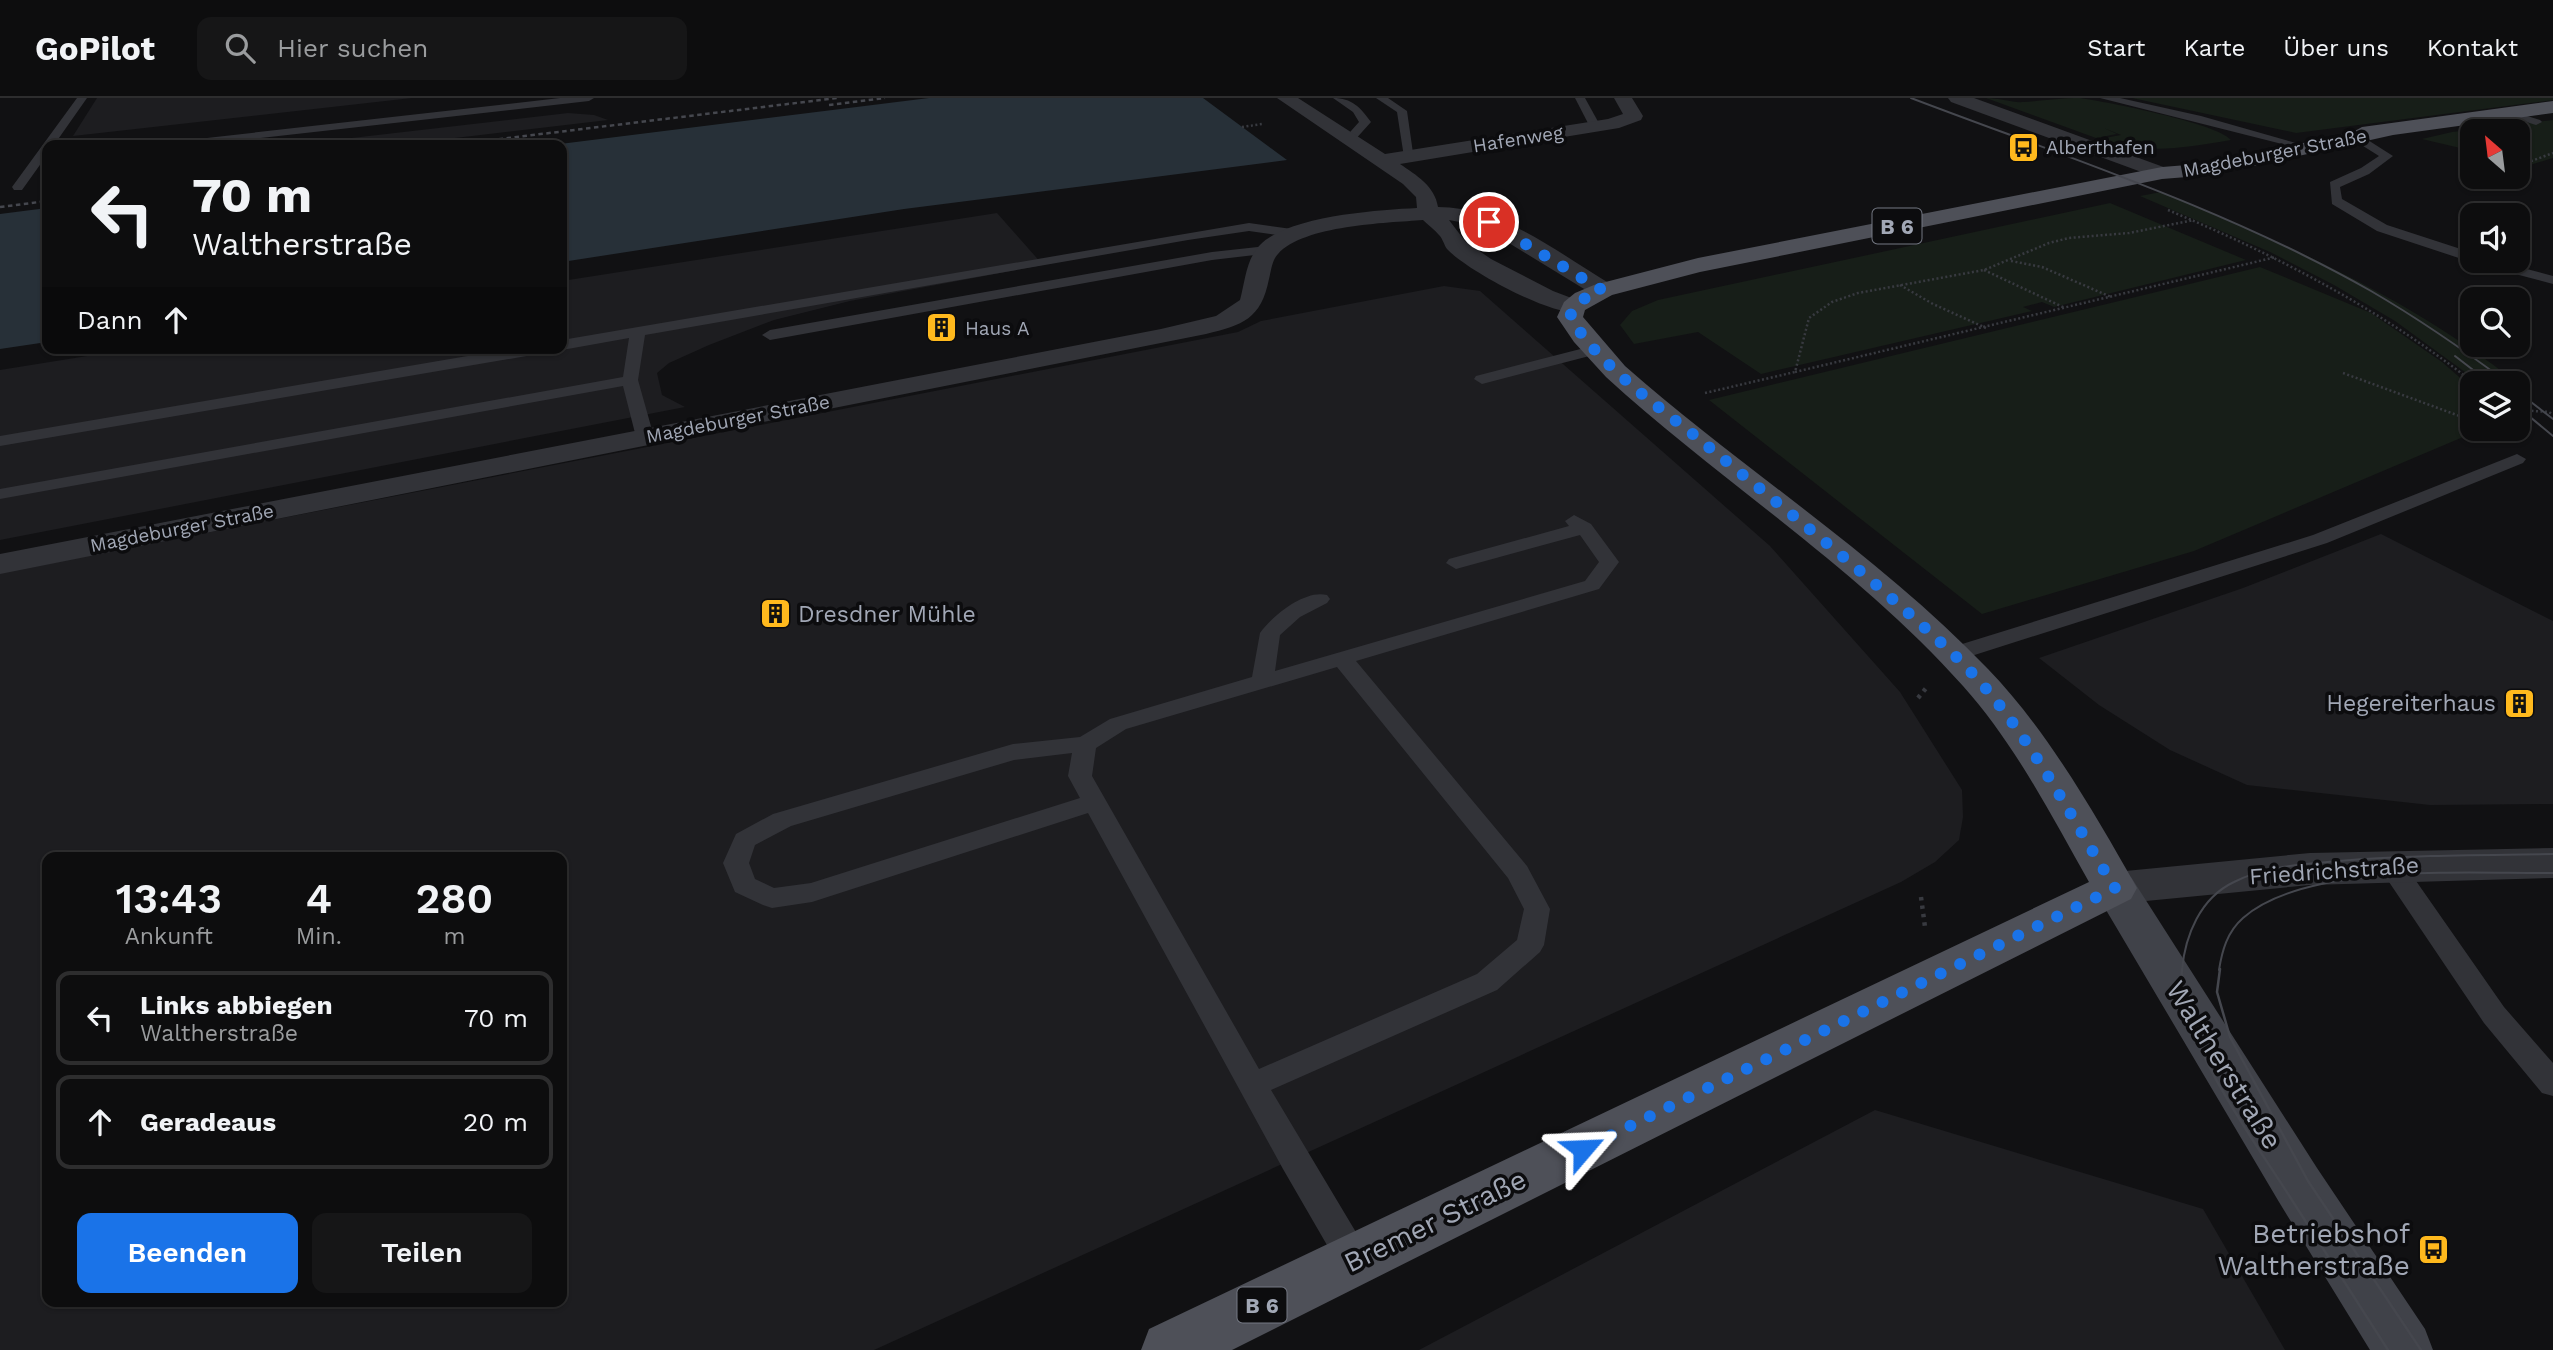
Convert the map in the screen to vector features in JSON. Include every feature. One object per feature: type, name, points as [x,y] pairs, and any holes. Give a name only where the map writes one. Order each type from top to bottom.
[{"type":"main road","name":"Magdeburger Straße","points":[[2162,173],[2189,161],[2290,143],[2553,107]]},
{"type":"main road","name":"Magdeburger Straße","points":[[1602,290],[1698,265],[2162,173],[2212,169],[2388,130]]},
{"type":"main road","name":"B 6","points":[[1573,307],[1584,298],[1602,290]]},
{"type":"main road","name":"Waltherstraße","points":[[1573,307],[1570,317],[1596,350],[1656,404],[1831,547],[1954,654],[1984,686],[2018,731],[2298,1185],[2404,1350]]},
{"type":"main road","name":"Bremer Straße","points":[[1170,1350],[2115,888]]},
{"type":"street","points":[[1286,98],[1410,180],[1426,196],[1428,213],[1449,232],[1456,245],[1474,258],[1544,296],[1573,307]]},
{"type":"street","name":"Hafenweg","points":[[1381,161],[1625,120],[1633,116],[1623,98]]},
{"type":"street","points":[[1957,98],[2162,173]]},
{"type":"street","points":[[1267,250],[1298,234],[1350,221],[1428,213],[1470,215],[1489,222],[1602,290]]},
{"type":"street","name":"Magdeburger Straße","points":[[0,564],[1216,324],[1243,314],[1251,304],[1267,250]]},
{"type":"street","name":"Friedrichstraße","points":[[2115,888],[2310,869],[2553,863]]},
{"type":"lane","points":[[52,140],[82,98]]},
{"type":"lane","points":[[215,140],[589,98]]},
{"type":"lane","points":[[1338,98],[1357,110],[1365,122],[1349,140]]},
{"type":"lane","points":[[1381,98],[1402,111],[1410,157]]},
{"type":"lane","points":[[1580,98],[1595,127]]},
{"type":"lane","points":[[2105,98],[2201,119],[2290,143]]},
{"type":"lane","points":[[2508,113],[2536,121]]},
{"type":"lane","points":[[2356,137],[2387,156],[2365,171],[2334,184],[2336,201],[2382,228],[2460,254]]},
{"type":"lane","points":[[18,187],[42,160]]},
{"type":"lane","points":[[567,344],[1188,236],[1249,227],[1298,234]]},
{"type":"lane","points":[[770,335],[1212,256],[1267,250]]},
{"type":"lane","points":[[2527,273],[2553,280]]},
{"type":"lane","points":[[638,332],[630,380],[645,437]]},
{"type":"lane","points":[[1482,379],[1596,350]]},
{"type":"lane","points":[[0,441],[509,354]]},
{"type":"lane","points":[[0,494],[630,380]]},
{"type":"lane","points":[[1954,654],[2320,539],[2517,459]]},
{"type":"lane","points":[[1094,802],[812,892],[772,898],[744,885],[736,863],[745,840],[782,820],[1013,752],[1085,744],[1118,724],[1592,585],[1609,562],[1579,525],[1456,563]]},
{"type":"lane","points":[[1263,680],[1270,633],[1293,613],[1320,600]]},
{"type":"lane","points":[[1252,1085],[1487,982],[1530,944],[1537,909],[1518,873],[1341,657]]},
{"type":"lane","points":[[1085,744],[1080,776],[1252,1085],[1354,1261]]},
{"type":"lane","points":[[2389,866],[2398,875],[2494,1015],[2553,1084]]},
{"type":"path","points":[[2530,162],[2552,157]]},
{"type":"path","points":[[2537,159],[2552,157]]},
{"type":"path","points":[[2167,210],[2276,257],[2367,306],[2460,371]]},
{"type":"path","points":[[1795,372],[1809,318],[1832,302],[1899,284],[1983,270],[2049,243],[2069,238],[2129,233],[2194,220]]},
{"type":"path","points":[[1656,404],[1987,328],[2276,257]]},
{"type":"path","points":[[2010,261],[2042,268],[2113,298]]},
{"type":"path","points":[[1983,270],[2066,308]]},
{"type":"path","points":[[1899,284],[1933,304],[1987,328]]},
{"type":"path","points":[[2343,373],[2460,416]]},
{"type":"path","points":[[2530,411],[2549,412],[2553,415]]},
{"type":"shaded area","points":[[97,98],[412,98],[73,136]]},
{"type":"shaded area","points":[[929,98],[1203,98],[1287,160],[904,209],[567,261],[567,143]]},
{"type":"shaded area","points":[[1986,98],[2019,102],[2072,98],[2094,100],[2184,120],[2222,133],[2231,140],[2181,147],[2133,147],[2099,139],[2121,135],[2104,128],[2117,134],[2096,138]]},
{"type":"shaded area","points":[[2132,98],[2553,98],[2553,100],[2296,133]]},
{"type":"shaded area","points":[[568,113],[594,115],[608,120],[438,140],[334,140]]},
{"type":"shaded area","points":[[2553,120],[2553,158],[2530,165],[2530,123]]},
{"type":"shaded area","points":[[2460,131],[2460,148],[2422,139]]},
{"type":"shaded area","points":[[2161,192],[2301,253],[2391,299],[2434,325],[2460,342],[2460,357],[2481,357],[2501,371],[2464,371],[2395,321],[2334,285],[2270,252],[2140,196]]},
{"type":"shaded area","points":[[2110,203],[2246,260],[2054,307],[2042,302],[2023,307],[2032,311],[1761,374],[1698,332],[1634,344],[1620,325],[1632,311],[1658,300]]},
{"type":"shaded area","points":[[42,209],[42,343],[0,349],[0,214]]},
{"type":"shaded area","points":[[997,213],[1043,265],[850,301],[774,320],[709,345],[669,363],[657,373],[662,395],[685,407],[0,540],[0,370],[100,354],[567,354],[567,280]]},
{"type":"shaded area","points":[[2260,267],[2371,313],[2442,362],[2460,378],[2460,438],[2194,551],[1982,614],[1709,400]]},
{"type":"shaded area","points":[[1444,286],[1480,291],[1770,546],[1900,692],[1962,790],[1963,817],[1959,840],[1935,862],[1901,882],[874,1350],[0,1350],[0,573],[1238,332],[1261,321]]},
{"type":"shaded area","points":[[2381,534],[2553,621],[2553,804],[2430,805],[2247,785],[2170,750],[2099,705],[2039,658],[2243,588]]},
{"type":"shaded area","points":[[1875,1110],[2203,1209],[2285,1350],[1419,1350]]},
{"type":"tram line","points":[[1911,98],[2087,163],[2203,209],[2260,235],[2371,291],[2441,335],[2491,371]]},
{"type":"tram line","points":[[2455,356],[2474,371]]},
{"type":"tram line","points":[[2530,401],[2553,419]]},
{"type":"tram line","points":[[2530,417],[2553,436]]},
{"type":"tram line","points":[[2182,970],[2191,931],[2203,908],[2222,889],[2259,872],[2299,865],[2366,859],[2553,854]]},
{"type":"tram line","points":[[2219,970],[2226,942],[2243,918],[2271,900],[2307,887],[2348,879],[2391,875],[2553,873]]},
{"type":"tram line","points":[[2220,969],[2217,992],[2230,1037],[2308,1181],[2421,1350]]},
{"type":"tram line","points":[[2182,970],[2183,996],[2191,1025],[2220,1087],[2388,1350]]},
{"type":"railway","points":[[492,140],[837,98]]},
{"type":"railway","points":[[829,105],[885,98]]},
{"type":"railway","points":[[0,207],[42,202]]},
{"type":"place","name":"Alberthafen","points":[[2023,147]]},
{"type":"place","name":"Haus A","points":[[942,328]]},
{"type":"place","name":"Dresdner Mühle","points":[[775,614]]},
{"type":"place","name":"Hegereiterhaus","points":[[2519,703]]},
{"type":"place","name":"Betriebshof Waltherstraße","points":[[2433,1249]]},
{"type":"route","points":[[1489,222],[1602,290],[1584,298],[1573,307],[1570,317],[1579,332],[1598,353],[1831,547],[1954,654],[1984,686],[2018,731],[2115,888],[1583,1149]]}]
